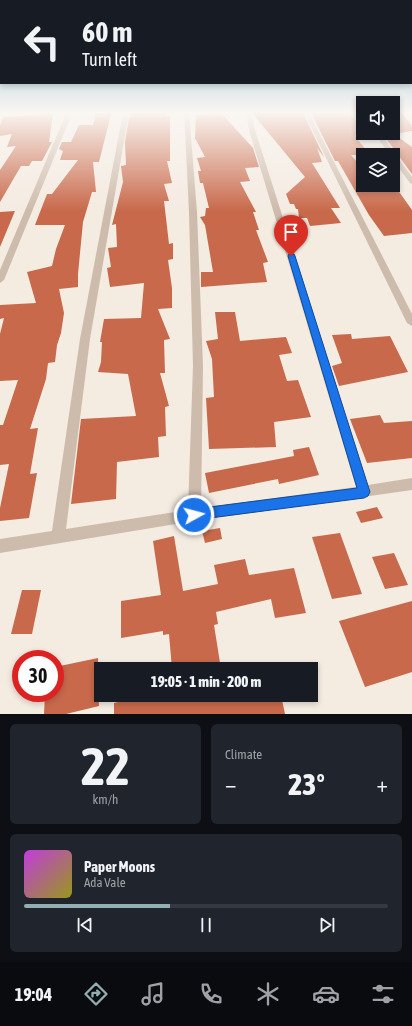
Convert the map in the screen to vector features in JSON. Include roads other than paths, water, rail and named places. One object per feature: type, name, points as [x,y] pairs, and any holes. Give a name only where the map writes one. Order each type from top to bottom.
[{"type":"street","points":[[0,280],[56,144]]},
{"type":"street","points":[[58,536],[85,339],[120,144]]},
{"type":"street","points":[[188,144],[193,212],[198,366],[194,515]]},
{"type":"street","points":[[257,144],[364,492]]},
{"type":"street","points":[[322,144],[409,312],[412,323]]},
{"type":"street","points":[[385,144],[412,182]]},
{"type":"street","points":[[0,546],[194,515],[412,484]]}]
